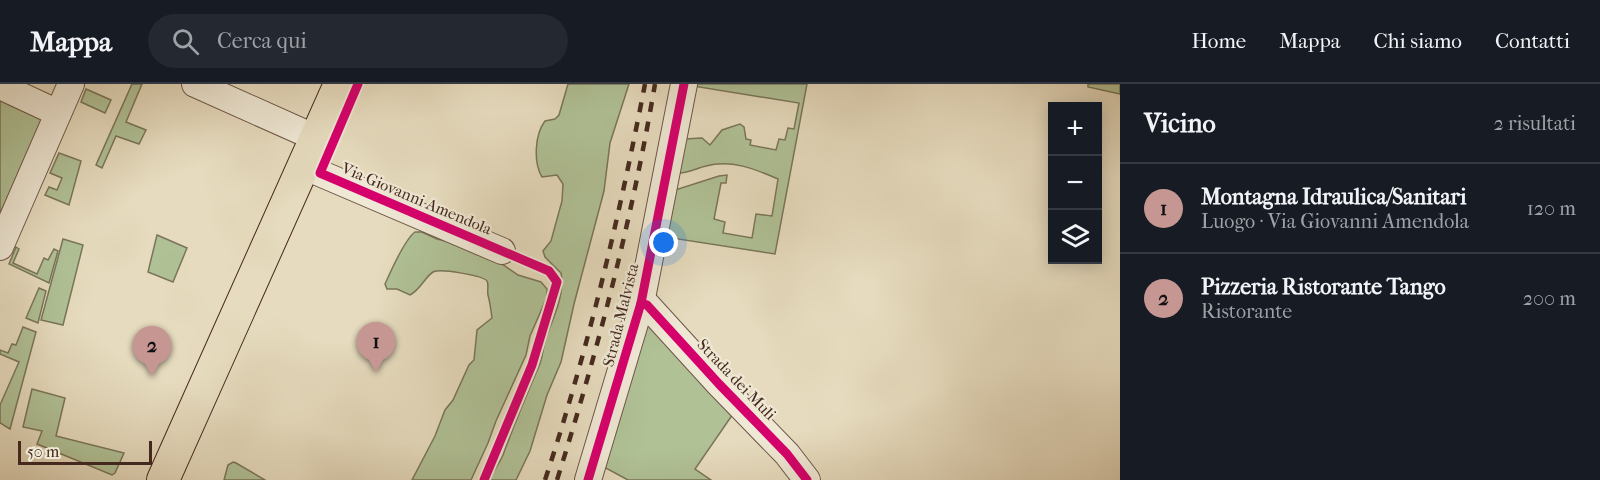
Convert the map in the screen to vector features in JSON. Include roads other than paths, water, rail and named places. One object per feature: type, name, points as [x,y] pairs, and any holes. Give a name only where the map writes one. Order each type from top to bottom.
[{"type":"main road","points":[[163,480],[340,84]]},
{"type":"street","points":[[0,246],[71,84]]},
{"type":"street","name":"Via Giovanni Amendola","points":[[195,84],[310,152],[502,251]]},
{"type":"street","name":"Strada Malvista","points":[[588,480],[641,303],[684,84]]},
{"type":"street","points":[[0,86],[58,112]]},
{"type":"street","name":"Strada dei Muli","points":[[641,303],[647,305],[718,384],[775,440],[807,480]]},
{"type":"railway","points":[[545,480],[561,431],[601,284],[645,84]]},
{"type":"railway","points":[[557,480],[613,284],[636,185],[655,84]]},
{"type":"place","name":"Montagna Idraulica/Sanitari","points":[[376,372]]},
{"type":"place","name":"Pizzeria Ristorante Tango","points":[[152,376]]}]
